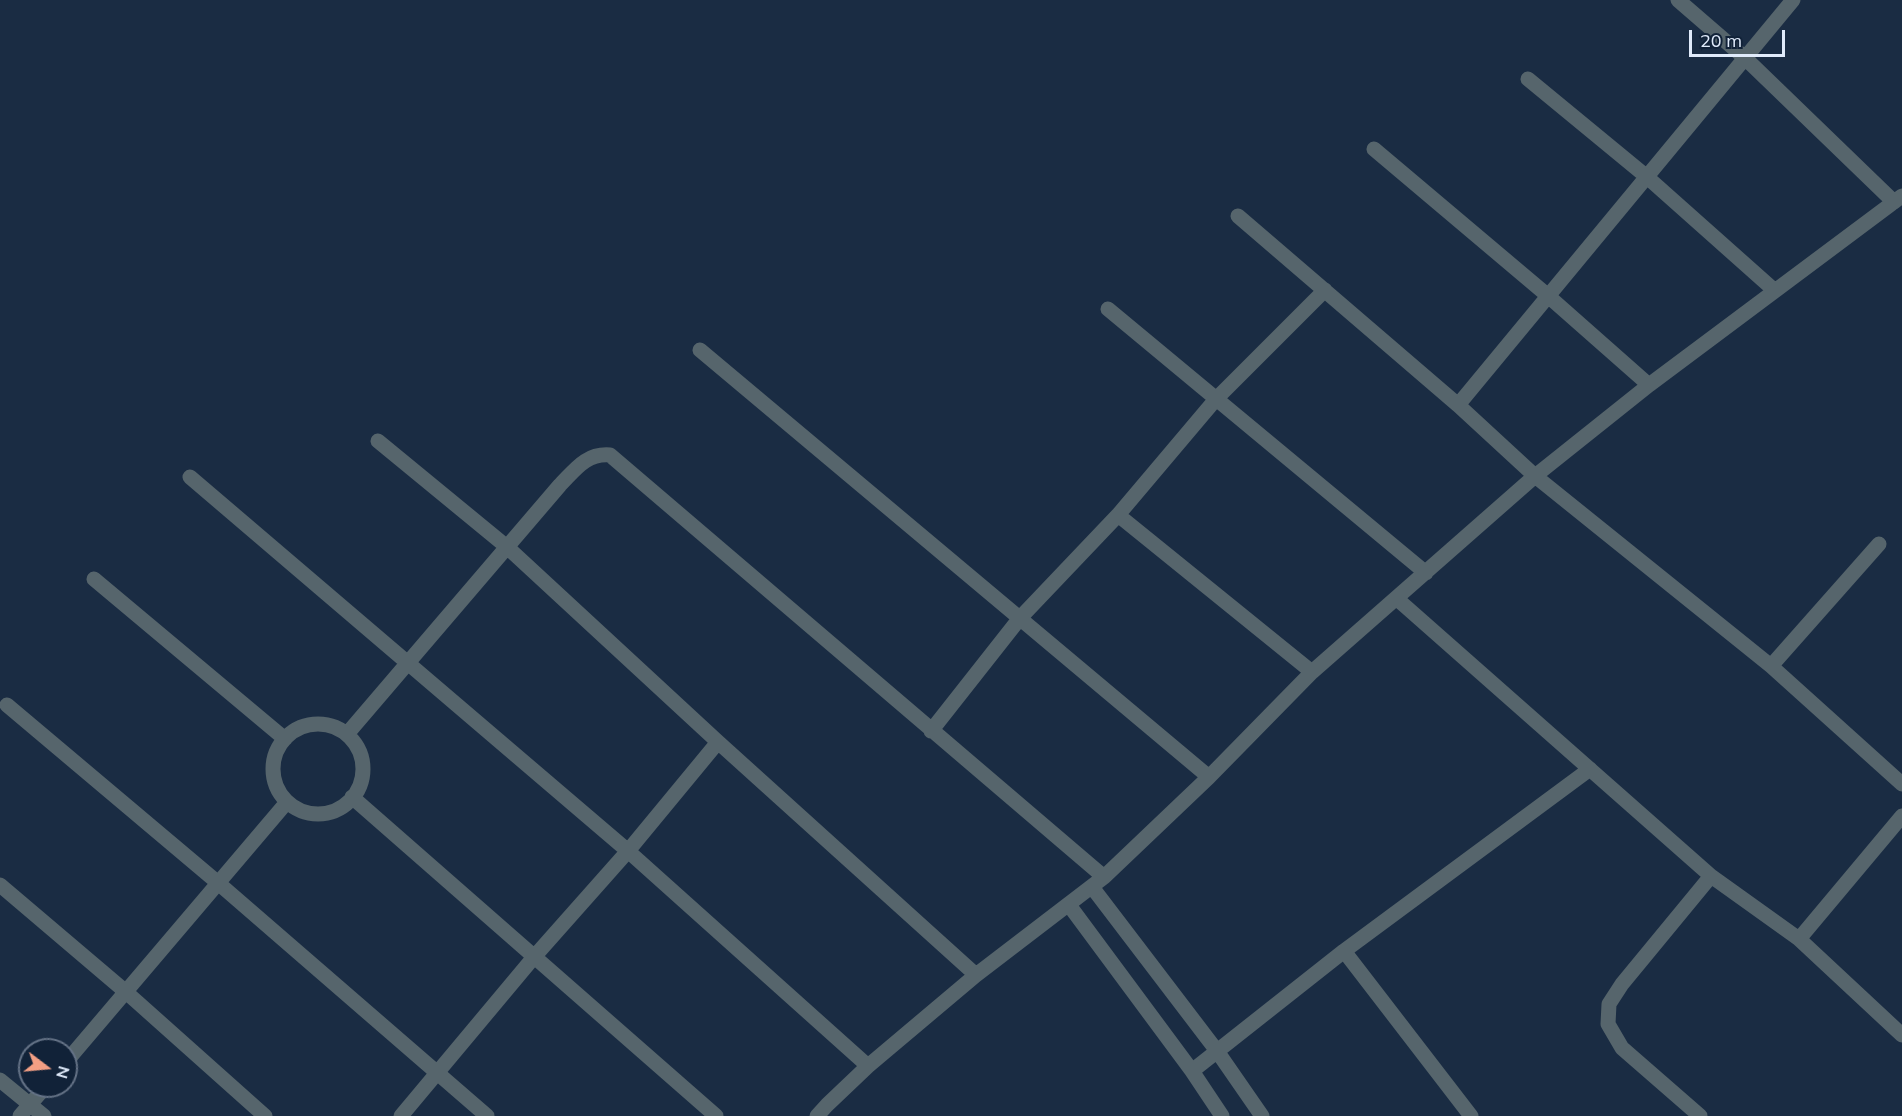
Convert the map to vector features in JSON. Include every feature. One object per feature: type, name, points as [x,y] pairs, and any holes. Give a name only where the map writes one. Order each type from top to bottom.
[{"type":"street","points":[[817,1116],[868,1066],[976,975],[1098,882],[1209,777],[1312,672],[1535,476],[1649,385],[1898,199],[1745,58],[1678,0]]},
{"type":"street","points":[[1458,405],[1792,0]]},
{"type":"street","points":[[1528,79],[1647,177],[1774,290]]},
{"type":"street","points":[[1374,149],[1547,295],[1649,385]]},
{"type":"street","points":[[1238,216],[1458,405],[1535,476],[1771,666],[1902,784]]},
{"type":"street","points":[[931,731],[1020,618],[1118,515],[1216,399],[1324,290]]},
{"type":"street","points":[[1108,309],[1426,573]]},
{"type":"street","points":[[700,350],[1209,777]]},
{"type":"street","points":[[378,441],[507,547],[718,742],[976,975]]},
{"type":"street","points":[[347,734],[560,485],[584,461],[599,454],[610,455],[931,731],[1098,882],[1262,1116]]},
{"type":"street","points":[[190,477],[628,851],[868,1066]]},
{"type":"street","points":[[1118,515],[1312,672]]},
{"type":"street","points":[[1771,666],[1879,544]]},
{"type":"street","points":[[94,579],[285,739]]},
{"type":"street","points":[[1396,598],[1711,876],[1799,939],[1902,1035]]},
{"type":"street","points":[[7,705],[218,882],[486,1116]]},
{"type":"street","points":[[319,724],[334,727],[347,734],[356,744],[363,768],[356,793],[348,803],[324,814],[310,814],[287,802],[278,789],[274,775],[274,760],[285,739],[304,726],[319,724]]},
{"type":"street","points":[[401,1116],[534,957],[628,851],[718,742]]},
{"type":"street","points":[[1192,1071],[1344,951],[1590,769]]},
{"type":"street","points":[[352,797],[716,1116]]},
{"type":"street","points":[[78,1048],[287,802]]},
{"type":"street","points":[[1799,939],[1902,816]]},
{"type":"street","points":[[1700,1116],[1622,1048],[1608,1023],[1609,1004],[1622,984],[1711,876]]},
{"type":"street","points":[[0,885],[126,992],[265,1116]]},
{"type":"street","points":[[1069,905],[1192,1071],[1222,1116]]},
{"type":"street","points":[[1344,951],[1471,1116]]},
{"type":"street","points":[[0,1080],[25,1110],[44,1116]]},
{"type":"street","points":[[25,1110],[36,1098]]}]
